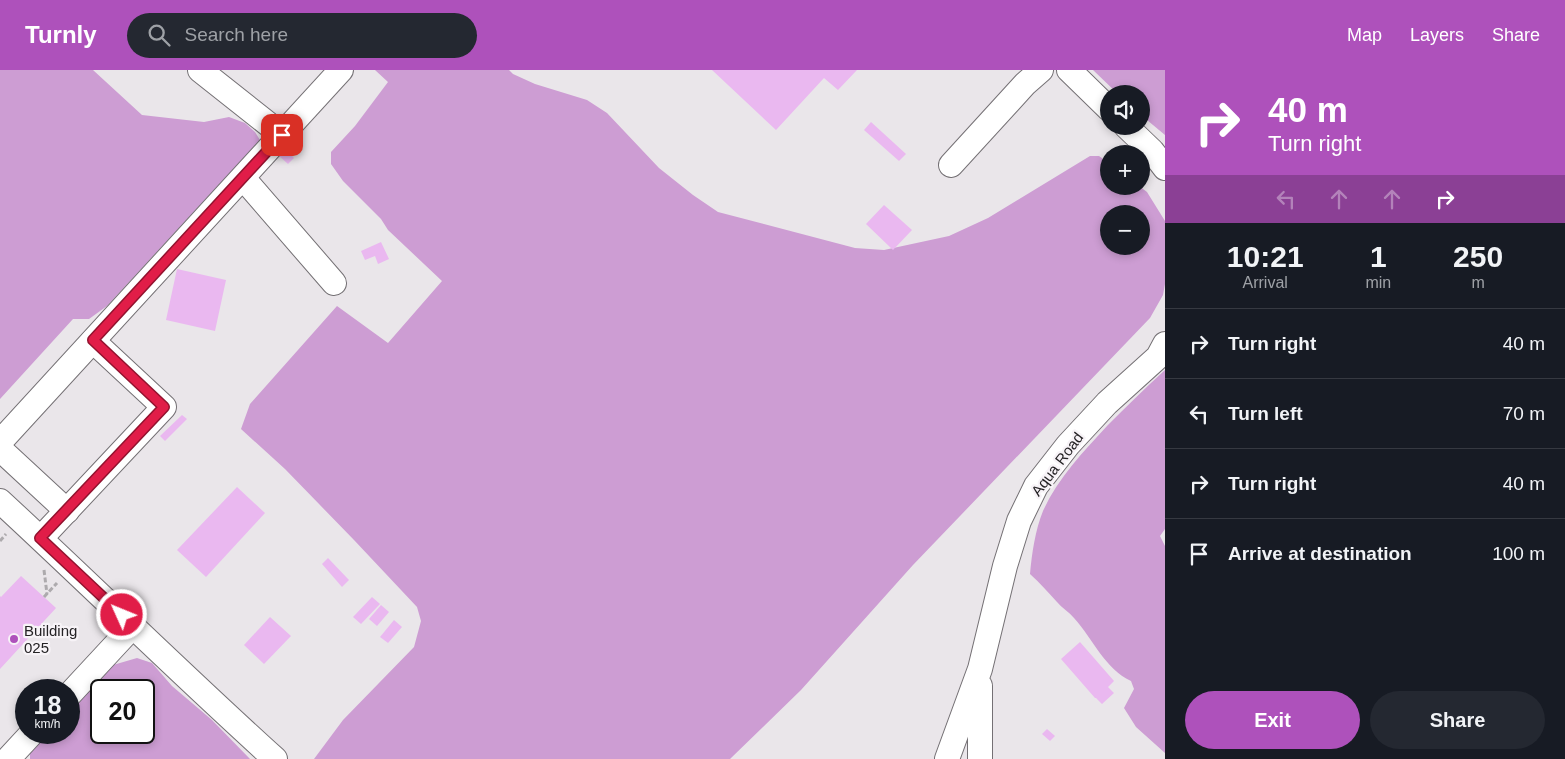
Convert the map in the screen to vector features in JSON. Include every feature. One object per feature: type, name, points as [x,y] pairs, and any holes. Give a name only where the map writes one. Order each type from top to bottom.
[{"type":"street","points":[[200,70],[282,135]]},
{"type":"street","points":[[0,442],[342,70]]},
{"type":"street","points":[[951,165],[1025,84],[1041,70]]},
{"type":"street","points":[[1068,70],[1100,100]]},
{"type":"street","points":[[1135,135],[1152,151],[1165,168]]},
{"type":"street","points":[[243,178],[334,283]]},
{"type":"street","points":[[40,538],[164,407],[93,340]]},
{"type":"street","name":"Aqua Road","points":[[948,755],[980,669],[1018,521],[1036,486],[1074,438],[1107,403],[1158,357],[1165,344]]},
{"type":"street","points":[[0,449],[67,511]]},
{"type":"street","points":[[0,501],[215,705],[276,759]]},
{"type":"street","points":[[80,683],[133,626]]},
{"type":"street","name":"Aqua Road","points":[[980,669],[980,759]]},
{"type":"street","points":[[8,759],[22,744]]},
{"type":"street","points":[[948,755],[975,759]]},
{"type":"path","points":[[42,562],[46,596],[60,580]]},
{"type":"shaded area","points":[[0,70],[93,70],[142,115],[204,122],[229,117],[245,123],[255,132],[260,140],[107,306],[89,319],[73,319],[0,399]]},
{"type":"shaded area","points":[[375,70],[509,70],[513,74],[535,84],[587,100],[607,113],[659,168],[718,212],[855,248],[884,250],[949,236],[988,218],[1090,156],[1099,156],[1100,195],[1149,195],[1165,221],[1165,284],[1163,295],[1150,318],[913,565],[801,690],[730,759],[314,759],[343,720],[414,647],[421,621],[417,607],[285,469],[241,429],[250,404],[337,306],[388,343],[442,281],[388,230],[381,219],[343,181],[331,164],[331,152],[355,126],[388,82]]},
{"type":"shaded area","points":[[1093,70],[1165,70],[1165,135],[1150,122],[1150,85],[1109,85]]},
{"type":"shaded area","points":[[1165,370],[1165,529],[1160,536],[1165,546],[1165,753],[1136,727],[1124,708],[1134,689],[1131,681],[1114,669],[1074,618],[1030,574],[1038,526],[1043,511],[1056,487],[1107,426]]},
{"type":"shaded area","points":[[137,658],[152,663],[172,686],[212,720],[250,759],[30,759],[30,753],[37,744],[80,744],[80,696],[90,685],[90,744],[155,744],[155,679],[97,679],[113,665]]},
{"type":"building","points":[[712,70],[857,70],[838,90],[824,78],[776,130]]},
{"type":"building","points":[[871,122],[906,154],[899,161],[864,130]]},
{"type":"building","points":[[284,148],[294,158],[288,164],[278,155]]},
{"type":"building","points":[[884,205],[912,230],[893,250],[866,224]]},
{"type":"building","points":[[381,242],[389,259],[378,264],[375,256],[365,260],[361,251]]},
{"type":"building","points":[[177,269],[226,280],[215,331],[166,320]]},
{"type":"building","points":[[182,415],[187,419],[165,441],[160,436]]},
{"type":"building","points":[[237,487],[265,513],[206,577],[177,550]]},
{"type":"building","points":[[328,558],[349,580],[342,587],[322,564]]},
{"type":"building","name":"Building 025","points":[[21,576],[56,608],[0,669],[0,596]]},
{"type":"building","points":[[372,597],[380,604],[361,624],[353,617]]},
{"type":"building","points":[[381,605],[389,612],[377,626],[369,619]]},
{"type":"building","points":[[270,617],[291,636],[264,664],[244,645]]},
{"type":"building","points":[[394,620],[402,627],[388,643],[380,637]]},
{"type":"building","points":[[1080,642],[1114,681],[1108,687],[1114,693],[1102,704],[1061,659]]},
{"type":"building","points":[[1047,729],[1055,736],[1050,741],[1042,734]]},
{"type":"place","name":"Building 025","points":[[14,639]]},
{"type":"route","points":[[122,615],[40,538],[164,407],[93,340],[282,135]]}]
